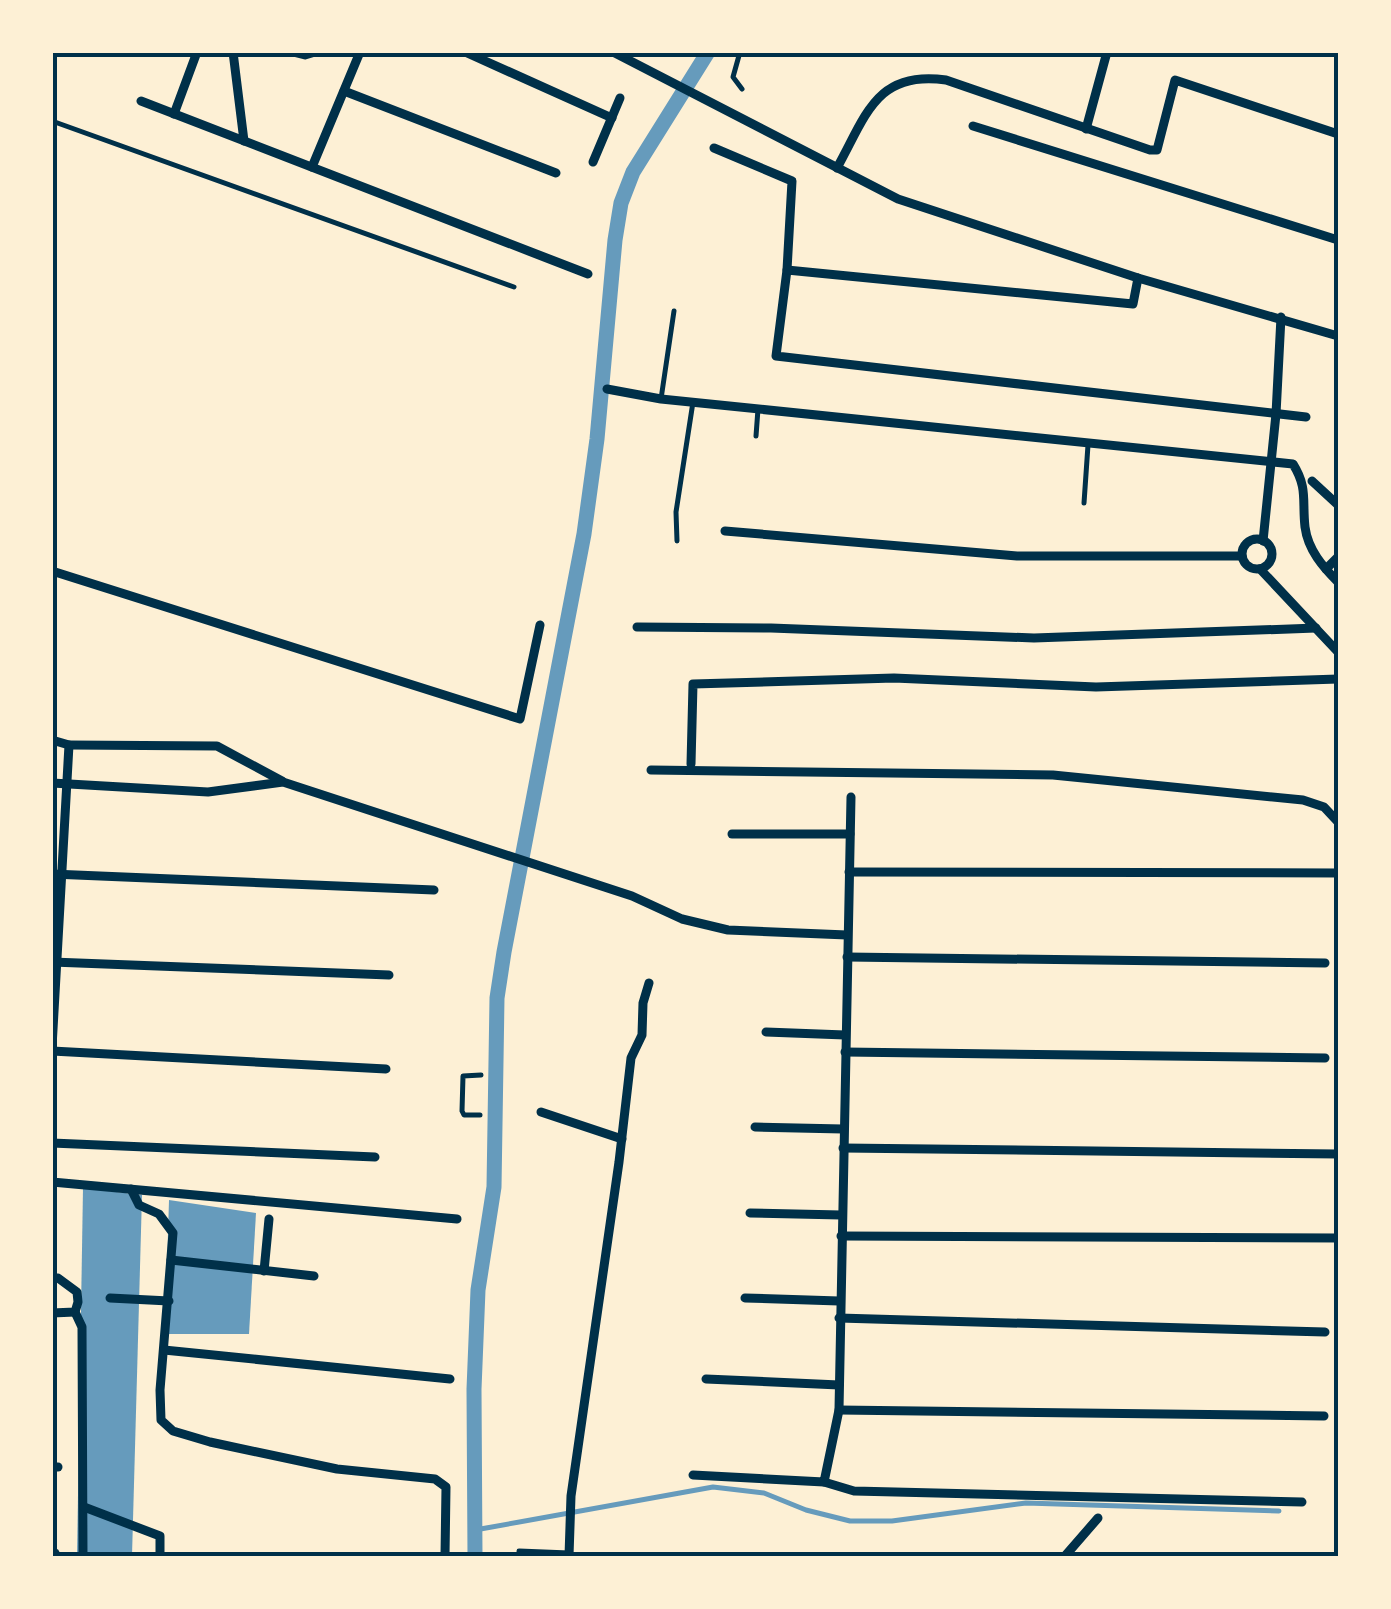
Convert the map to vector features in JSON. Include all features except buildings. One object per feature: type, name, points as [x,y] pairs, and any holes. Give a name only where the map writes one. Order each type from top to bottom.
[{"type":"street","points":[[174,114],[197,52]]},
{"type":"street","points":[[233,52],[244,141]]},
{"type":"street","points":[[293,52],[314,52]]},
{"type":"street","points":[[312,167],[360,52]]},
{"type":"street","points":[[465,52],[612,118]]},
{"type":"street","points":[[613,52],[898,198],[1138,278],[1338,336]]},
{"type":"street","points":[[1086,128],[1107,52]]},
{"type":"street","points":[[837,168],[884,90],[922,76],[946,80],[1157,150],[1174,80],[1338,134]]},
{"type":"street","points":[[344,92],[556,173]]},
{"type":"street","points":[[593,162],[620,98]]},
{"type":"street","points":[[140,101],[588,274]]},
{"type":"street","points":[[973,126],[1338,240]]},
{"type":"street","points":[[714,148],[792,181],[787,270],[776,356],[1306,417]]},
{"type":"street","points":[[787,270],[1133,304],[1138,278]]},
{"type":"street","points":[[1263,541],[1281,317]]},
{"type":"street","points":[[607,389],[661,400],[1293,464],[1304,482],[1305,530],[1316,556],[1338,582]]},
{"type":"street","points":[[1312,481],[1338,504]]},
{"type":"street","points":[[725,531],[1017,556],[1242,556]]},
{"type":"street","points":[[1242,556],[1246,544],[1263,541],[1270,548],[1271,558],[1260,569]]},
{"type":"street","points":[[1242,556],[1250,568],[1260,569],[1338,652]]},
{"type":"street","points":[[1326,569],[1338,557]]},
{"type":"street","points":[[52,571],[520,719],[540,624]]},
{"type":"street","points":[[638,627],[1034,638],[1316,628]]},
{"type":"street","points":[[691,764],[693,684],[894,678],[1096,687],[1338,679]]},
{"type":"street","points":[[52,740],[68,745],[217,746],[283,782],[632,896],[682,919],[728,930],[847,935]]},
{"type":"street","points":[[68,745],[57,875],[52,1049],[386,1069]]},
{"type":"street","points":[[651,770],[1053,775],[1136,781],[1304,800],[1324,806],[1338,822]]},
{"type":"street","points":[[52,782],[208,792],[283,782]]},
{"type":"street","points":[[824,1482],[839,1410],[851,797]]},
{"type":"street","points":[[732,834],[850,834]]},
{"type":"street","points":[[849,872],[1338,874]]},
{"type":"street","points":[[57,875],[434,890]]},
{"type":"street","points":[[847,957],[1324,962]]},
{"type":"street","points":[[55,962],[389,976]]},
{"type":"street","points":[[569,1555],[571,1496],[632,1052],[641,1039],[643,1003],[649,983]]},
{"type":"street","points":[[766,1032],[845,1035]]},
{"type":"street","points":[[845,1052],[1325,1058]]},
{"type":"street","points":[[542,1112],[622,1140]]},
{"type":"street","points":[[755,1127],[843,1129]]},
{"type":"street","points":[[52,1143],[375,1158]]},
{"type":"street","points":[[843,1148],[1338,1154]]},
{"type":"street","points":[[52,1182],[457,1219]]},
{"type":"street","points":[[131,1189],[139,1205],[158,1214],[173,1233],[161,1420],[173,1431],[210,1442],[337,1468],[435,1479],[446,1487],[445,1556]]},
{"type":"street","points":[[750,1213],[841,1215]]},
{"type":"street","points":[[264,1271],[269,1219]]},
{"type":"street","points":[[841,1236],[1338,1238]]},
{"type":"street","points":[[171,1260],[314,1276]]},
{"type":"street","points":[[52,1278],[77,1292],[75,1312],[82,1326],[83,1556]]},
{"type":"street","points":[[110,1298],[169,1301]]},
{"type":"street","points":[[745,1298],[840,1301]]},
{"type":"street","points":[[52,1313],[75,1312]]},
{"type":"street","points":[[839,1318],[1325,1332]]},
{"type":"street","points":[[164,1350],[450,1379]]},
{"type":"street","points":[[706,1379],[839,1384]]},
{"type":"street","points":[[839,1410],[1324,1416]]},
{"type":"street","points":[[692,1475],[824,1482],[854,1492],[1302,1502]]},
{"type":"street","points":[[84,1507],[160,1536],[160,1556]]},
{"type":"street","points":[[1065,1556],[1098,1518]]},
{"type":"lane","points":[[740,52],[734,77],[742,89]]},
{"type":"lane","points":[[52,121],[514,287]]},
{"type":"lane","points":[[661,400],[674,311]]},
{"type":"lane","points":[[677,541],[676,512],[692,402]]},
{"type":"lane","points":[[756,436],[758,410]]},
{"type":"lane","points":[[1084,503],[1088,445]]},
{"type":"lane","points":[[480,1115],[464,1115],[462,1110],[464,1076],[481,1075]]},
{"type":"lane","points":[[519,1551],[569,1555]]},
{"type":"water","points":[[83,1188],[142,1195],[132,1556],[77,1556]]},
{"type":"water","points":[[169,1200],[256,1213],[249,1334],[165,1334]]},
{"type":"waterway","points":[[475,1556],[478,1290],[494,1187],[497,998],[504,952],[584,534],[621,203],[633,172],[708,52]]},
{"type":"waterway","points":[[475,1530],[713,1487],[764,1493],[806,1510],[850,1521],[892,1521],[1026,1503],[1279,1511]]}]
